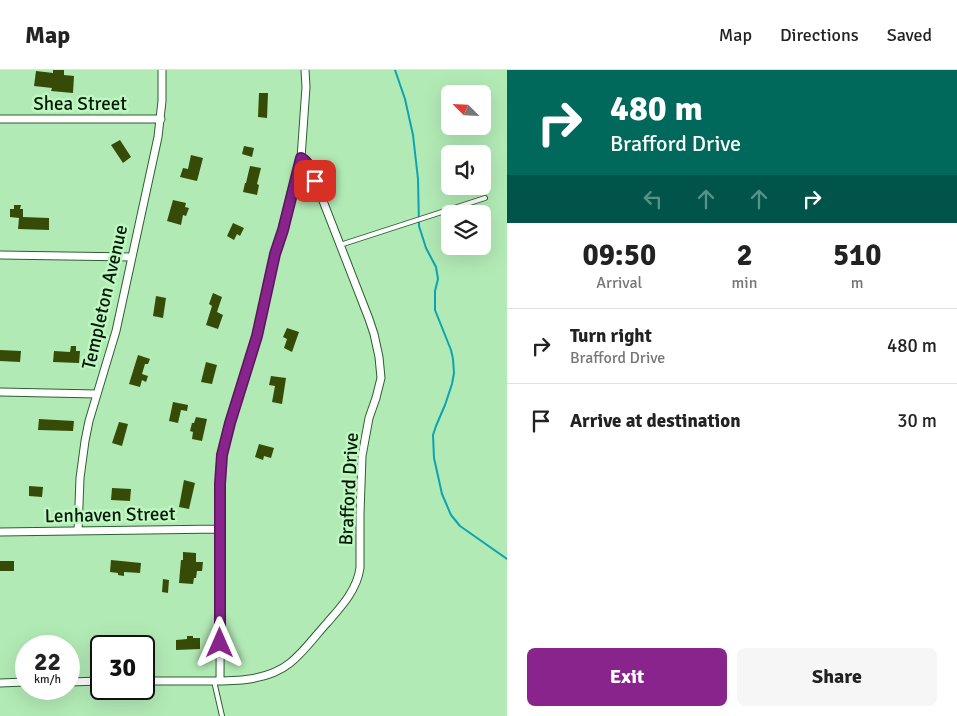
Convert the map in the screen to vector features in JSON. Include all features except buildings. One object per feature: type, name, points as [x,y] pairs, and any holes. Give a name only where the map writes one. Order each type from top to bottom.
[{"type":"street","name":"Templeton Avenue","points":[[78,531],[81,464],[89,421],[116,331],[158,136],[162,70]]},
{"type":"street","points":[[217,681],[221,469],[224,447],[255,344],[275,254],[301,158],[306,86],[304,70]]},
{"type":"street","name":"Shea Street","points":[[0,119],[160,119]]},
{"type":"street","name":"Brafford Drive","points":[[155,681],[242,680],[263,676],[282,668],[302,652],[342,605],[351,592],[359,574],[362,456],[369,418],[381,378],[379,357],[374,334],[309,164],[301,158]]},
{"type":"street","points":[[0,254],[132,257]]},
{"type":"street","points":[[0,392],[97,394]]},
{"type":"street","name":"Lenhaven Street","points":[[0,532],[220,529]]},
{"type":"street","points":[[0,683],[15,682]]},
{"type":"lane","points":[[340,245],[485,198]]},
{"type":"lane","points":[[217,681],[222,716]]},
{"type":"waterway","points":[[395,70],[405,99],[413,135],[418,179],[419,226],[426,248],[436,267],[438,279],[435,291],[435,310],[453,359],[454,373],[452,384],[433,435],[434,458],[442,494],[451,515],[460,526],[507,559]]},
{"type":"route","points":[[220,643],[220,484],[222,455],[240,388],[253,352],[275,254],[301,158],[309,164],[315,181]]}]
